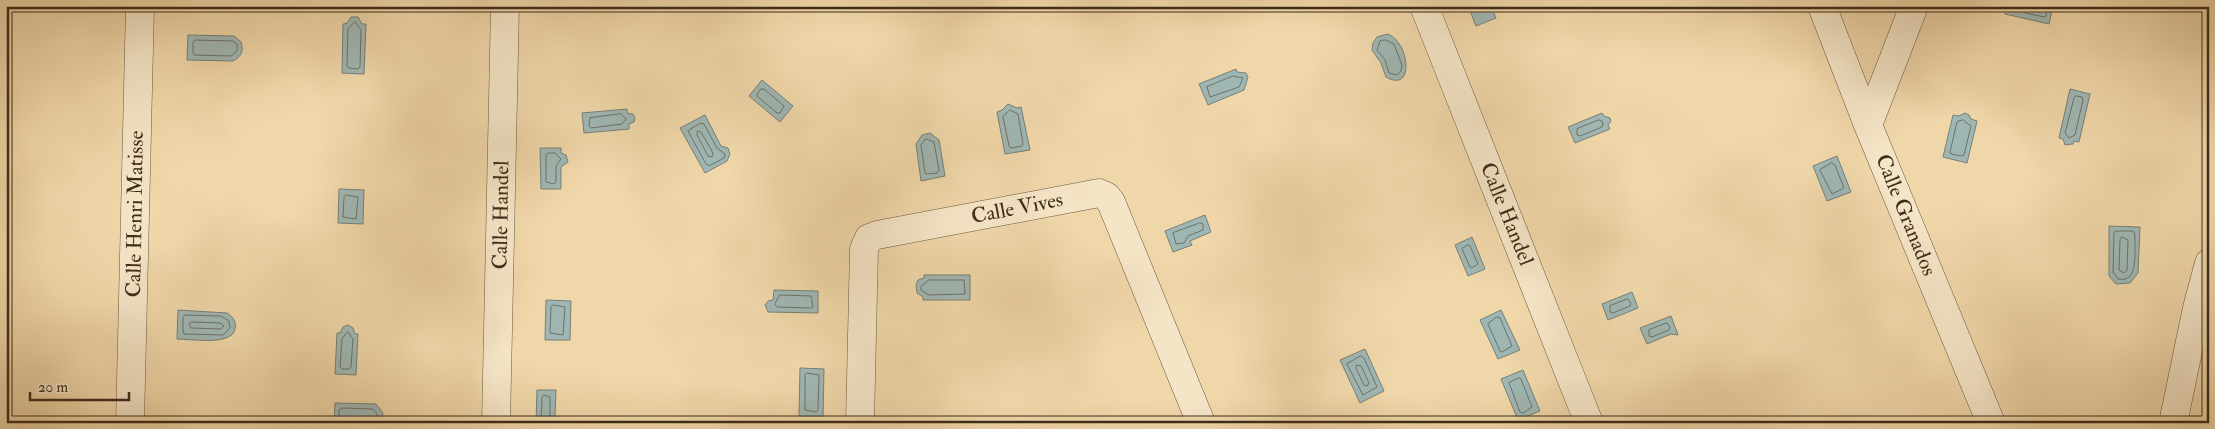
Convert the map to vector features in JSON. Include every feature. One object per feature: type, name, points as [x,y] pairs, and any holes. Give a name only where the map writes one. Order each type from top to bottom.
[{"type":"street","name":"Calle Henri Matisse","points":[[130,423],[140,6]]},
{"type":"street","name":"Calle Handel","points":[[496,423],[505,6]]},
{"type":"street","name":"Calle Handel","points":[[1424,6],[1589,423]]},
{"type":"street","name":"Calle Granados","points":[[1822,6],[1868,125],[1991,423]]},
{"type":"street","points":[[1868,125],[1914,6]]},
{"type":"street","name":"Calle Vives","points":[[860,423],[864,249],[869,238],[886,233],[1099,193],[1106,196],[1111,202],[1201,423]]},
{"type":"street","points":[[2173,423],[2197,308],[2209,263]]},
{"type":"water","points":[[1468,6],[1491,6],[1496,18],[1476,26]]},
{"type":"water","points":[[2003,6],[2053,6],[2049,24],[2005,14]]},
{"type":"water","points":[[351,17],[358,17],[362,24],[366,24],[364,74],[342,73],[343,24],[347,23]]},
{"type":"water","points":[[1387,34],[1395,38],[1404,55],[1406,64],[1402,78],[1396,80],[1386,77],[1381,63],[1372,50],[1373,43],[1377,37]]},
{"type":"water","points":[[188,35],[234,36],[241,42],[241,53],[233,61],[187,60]]},
{"type":"water","points":[[1236,69],[1237,72],[1246,73],[1248,77],[1244,90],[1208,105],[1199,84]]},
{"type":"water","points":[[762,80],[793,106],[780,122],[749,96]]},
{"type":"water","points":[[2070,89],[2090,94],[2079,142],[2074,141],[2073,144],[2065,145],[2063,139],[2059,138]]},
{"type":"water","points":[[1008,104],[1017,108],[1021,107],[1030,150],[1005,154],[997,112]]},
{"type":"water","points":[[627,109],[627,113],[633,114],[635,118],[634,122],[629,124],[629,129],[584,133],[582,113]]},
{"type":"water","points":[[1602,113],[1610,118],[1611,121],[1608,125],[1610,129],[1575,143],[1568,127]]},
{"type":"water","points":[[1965,113],[1971,119],[1977,121],[1967,163],[1943,157],[1953,115],[1959,116]]},
{"type":"water","points":[[705,115],[721,146],[728,148],[730,154],[727,161],[705,173],[680,128]]},
{"type":"water","points":[[930,133],[939,140],[945,176],[921,181],[916,144],[922,135]]},
{"type":"water","points":[[540,148],[561,148],[561,153],[566,155],[568,162],[561,167],[561,189],[541,189]]},
{"type":"water","points":[[1837,156],[1851,192],[1827,201],[1813,166]]},
{"type":"water","points":[[339,189],[364,190],[363,224],[338,223]]},
{"type":"water","points":[[1205,215],[1211,232],[1190,241],[1192,245],[1173,252],[1165,231]]},
{"type":"water","points":[[2109,226],[2140,227],[2138,273],[2130,283],[2116,284],[2109,276]]},
{"type":"water","points":[[1472,237],[1485,269],[1468,276],[1455,245]]},
{"type":"water","points":[[924,275],[970,275],[970,300],[923,300],[923,297],[917,293],[916,285],[918,280],[924,278]]},
{"type":"water","points":[[774,290],[818,291],[818,313],[768,312],[765,305],[768,301],[773,300]]},
{"type":"water","points":[[1632,292],[1638,308],[1608,320],[1602,304]]},
{"type":"water","points":[[546,300],[571,301],[570,340],[545,340]]},
{"type":"water","points":[[178,310],[227,313],[234,319],[235,329],[227,338],[219,340],[177,339]]},
{"type":"water","points":[[1501,310],[1520,350],[1498,359],[1480,320]]},
{"type":"water","points":[[1671,316],[1678,335],[1671,334],[1647,344],[1640,328]]},
{"type":"water","points":[[348,325],[353,328],[355,334],[358,334],[356,375],[335,374],[337,333],[340,333],[343,327]]},
{"type":"water","points":[[1365,349],[1384,391],[1360,403],[1340,360]]},
{"type":"water","points":[[800,368],[824,369],[823,417],[799,417]]},
{"type":"water","points":[[1523,370],[1540,411],[1518,420],[1501,379]]},
{"type":"water","points":[[537,390],[556,390],[555,416],[560,418],[561,423],[536,423]]},
{"type":"water","points":[[335,403],[376,404],[383,413],[381,421],[334,423]]}]
